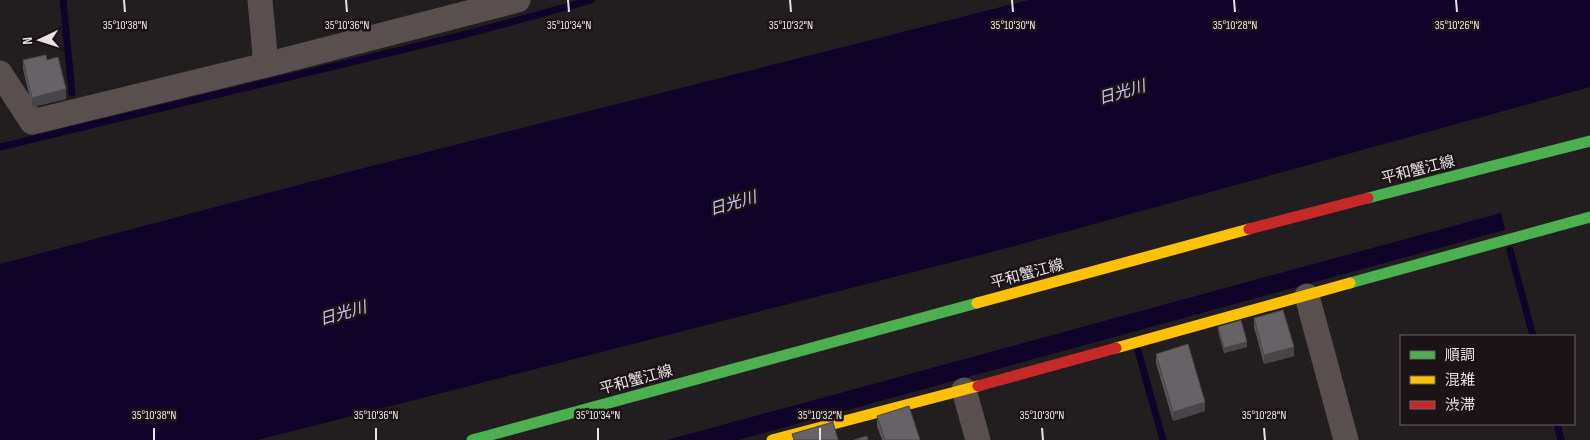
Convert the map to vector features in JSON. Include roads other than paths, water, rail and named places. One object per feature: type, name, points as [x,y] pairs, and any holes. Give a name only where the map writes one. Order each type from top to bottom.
[{"type":"main road","name":"平和蟹江線","points":[[472,440],[1298,216],[1590,141]]},
{"type":"main road","points":[[772,440],[964,390],[1590,217]]},
{"type":"street","points":[[260,0],[266,65]]},
{"type":"street","points":[[0,72],[32,122],[266,65],[518,0]]},
{"type":"street","points":[[1307,296],[1346,440]]},
{"type":"street","points":[[964,390],[978,440]]},
{"type":"water","name":"日光川","points":[[1029,0],[1590,0],[1590,87],[1011,247],[258,440],[0,440],[0,264],[348,172]]},
{"type":"water","points":[[1501,213],[1505,230],[738,440],[667,440]]},
{"type":"waterway","points":[[63,0],[72,93]]},
{"type":"waterway","points":[[0,147],[467,34],[591,0]]},
{"type":"waterway","points":[[1510,250],[1533,335]]},
{"type":"waterway","points":[[1138,351],[1163,440]]},
{"type":"waterway","points":[[1557,425],[1561,440]]}]
